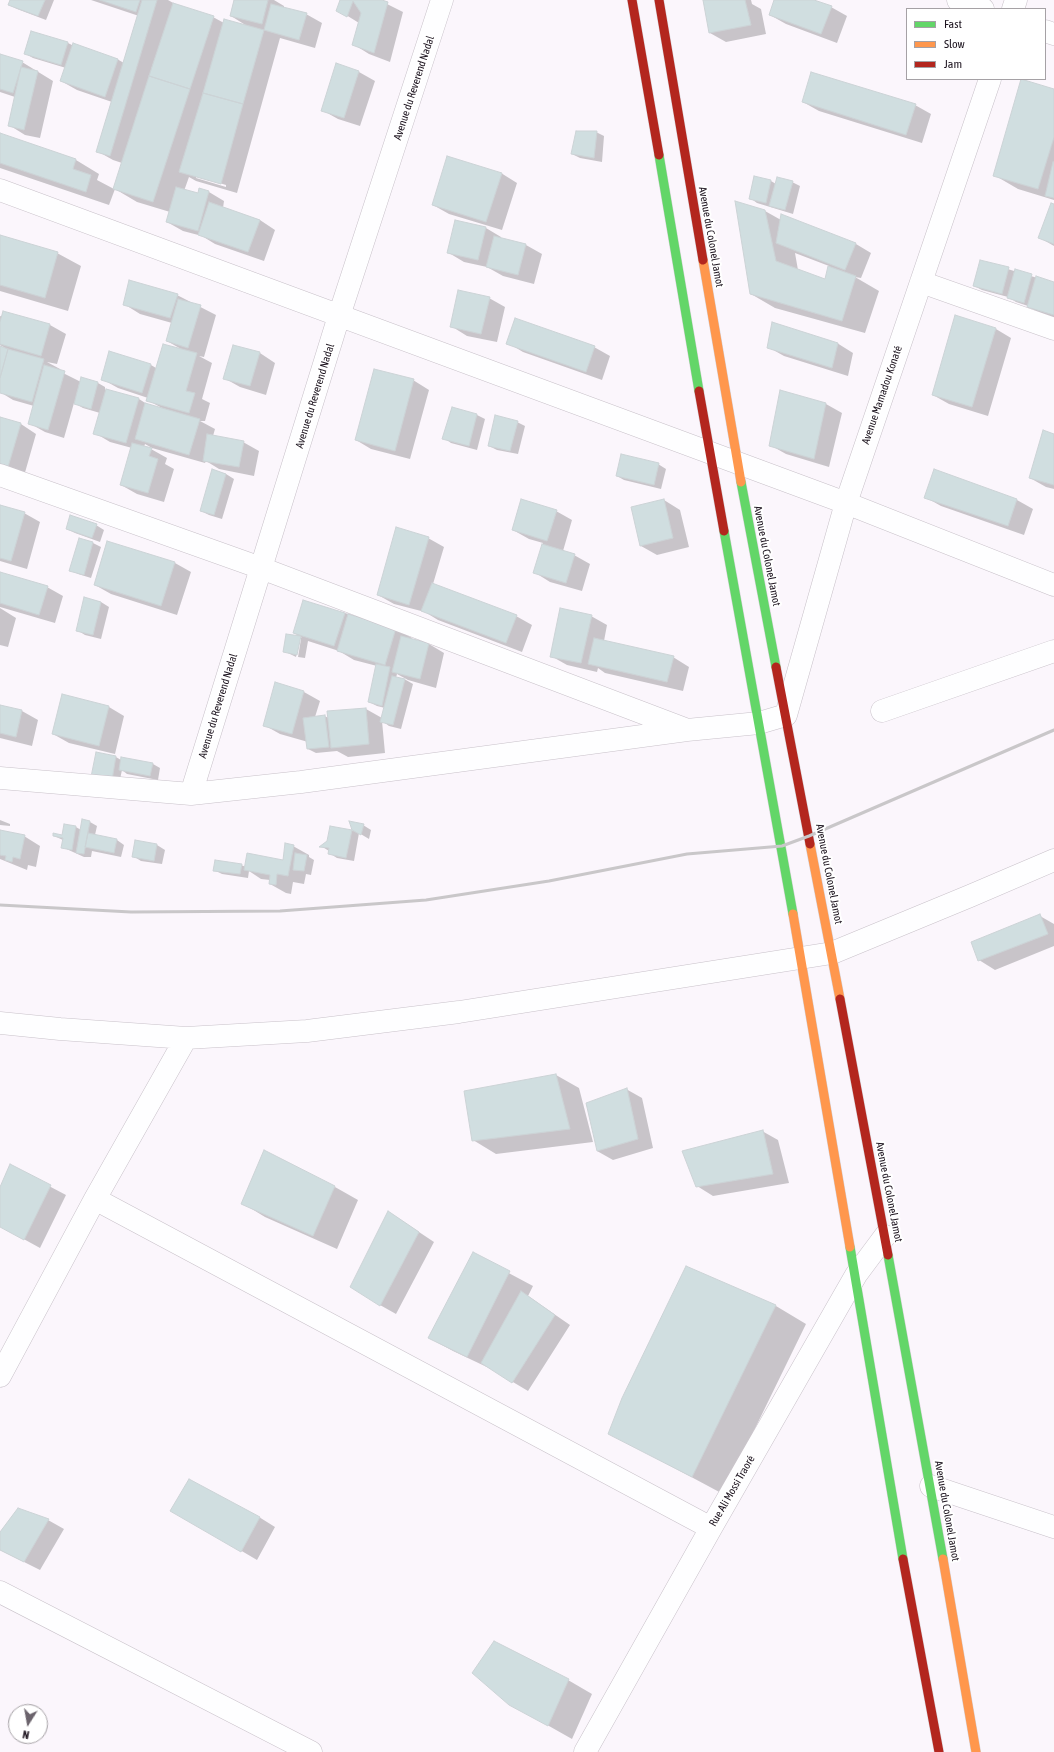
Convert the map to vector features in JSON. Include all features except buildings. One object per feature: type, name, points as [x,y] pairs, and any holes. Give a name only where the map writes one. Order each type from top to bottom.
[{"type":"main road","points":[[632,0],[710,453],[801,958],[856,1276],[894,1508],[939,1752]]},
{"type":"main road","name":"Avenue du Colonel Jamot","points":[[659,0],[738,463],[885,1236],[931,1486],[976,1752]]},
{"type":"street","name":"Avenue du Reverend Nadal","points":[[191,794],[339,316],[442,0]]},
{"type":"street","points":[[958,0],[980,8]]},
{"type":"street","name":"Avenue Mamadou Konaté","points":[[786,715],[846,503],[990,80]]},
{"type":"street","points":[[0,190],[846,503],[1054,585]]},
{"type":"street","points":[[921,282],[1054,329]]},
{"type":"street","points":[[0,475],[261,568],[687,730]]},
{"type":"street","points":[[882,711],[1054,651]]},
{"type":"street","points":[[0,778],[191,794],[302,782],[687,730],[759,723],[786,715]]},
{"type":"street","points":[[0,1022],[60,1029],[186,1038],[307,1031],[459,1012],[832,952],[1054,860]]},
{"type":"street","points":[[0,1376],[95,1199],[186,1038]]},
{"type":"street","points":[[95,1199],[711,1528]]},
{"type":"street","name":"Rue Ali Mossi Traoré","points":[[585,1752],[711,1528],[856,1276],[885,1236]]},
{"type":"street","points":[[931,1486],[1054,1527]]},
{"type":"street","points":[[0,1592],[311,1752]]},
{"type":"railway","points":[[0,905],[131,912],[280,911],[426,900],[549,881],[687,854],[782,846],[809,836],[1054,730]]},
{"type":"traffic: fast","points":[[659,155],[699,391]]},
{"type":"traffic: fast","points":[[741,482],[776,667]]},
{"type":"traffic: fast","points":[[724,531],[793,914]]},
{"type":"traffic: fast","points":[[850,1247],[903,1559]]},
{"type":"traffic: fast","points":[[888,1255],[943,1559]]},
{"type":"traffic: slow","points":[[703,260],[741,482]]},
{"type":"traffic: slow","points":[[810,844],[840,999]]},
{"type":"traffic: slow","points":[[793,914],[850,1247]]},
{"type":"traffic: slow","points":[[943,1559],[976,1752]]},
{"type":"traffic: jam","points":[[632,0],[659,155]]},
{"type":"traffic: jam","points":[[659,0],[703,260]]},
{"type":"traffic: jam","points":[[699,391],[724,531]]},
{"type":"traffic: jam","points":[[776,667],[810,844]]},
{"type":"traffic: jam","points":[[840,999],[888,1255]]},
{"type":"traffic: jam","points":[[903,1559],[939,1752]]}]
